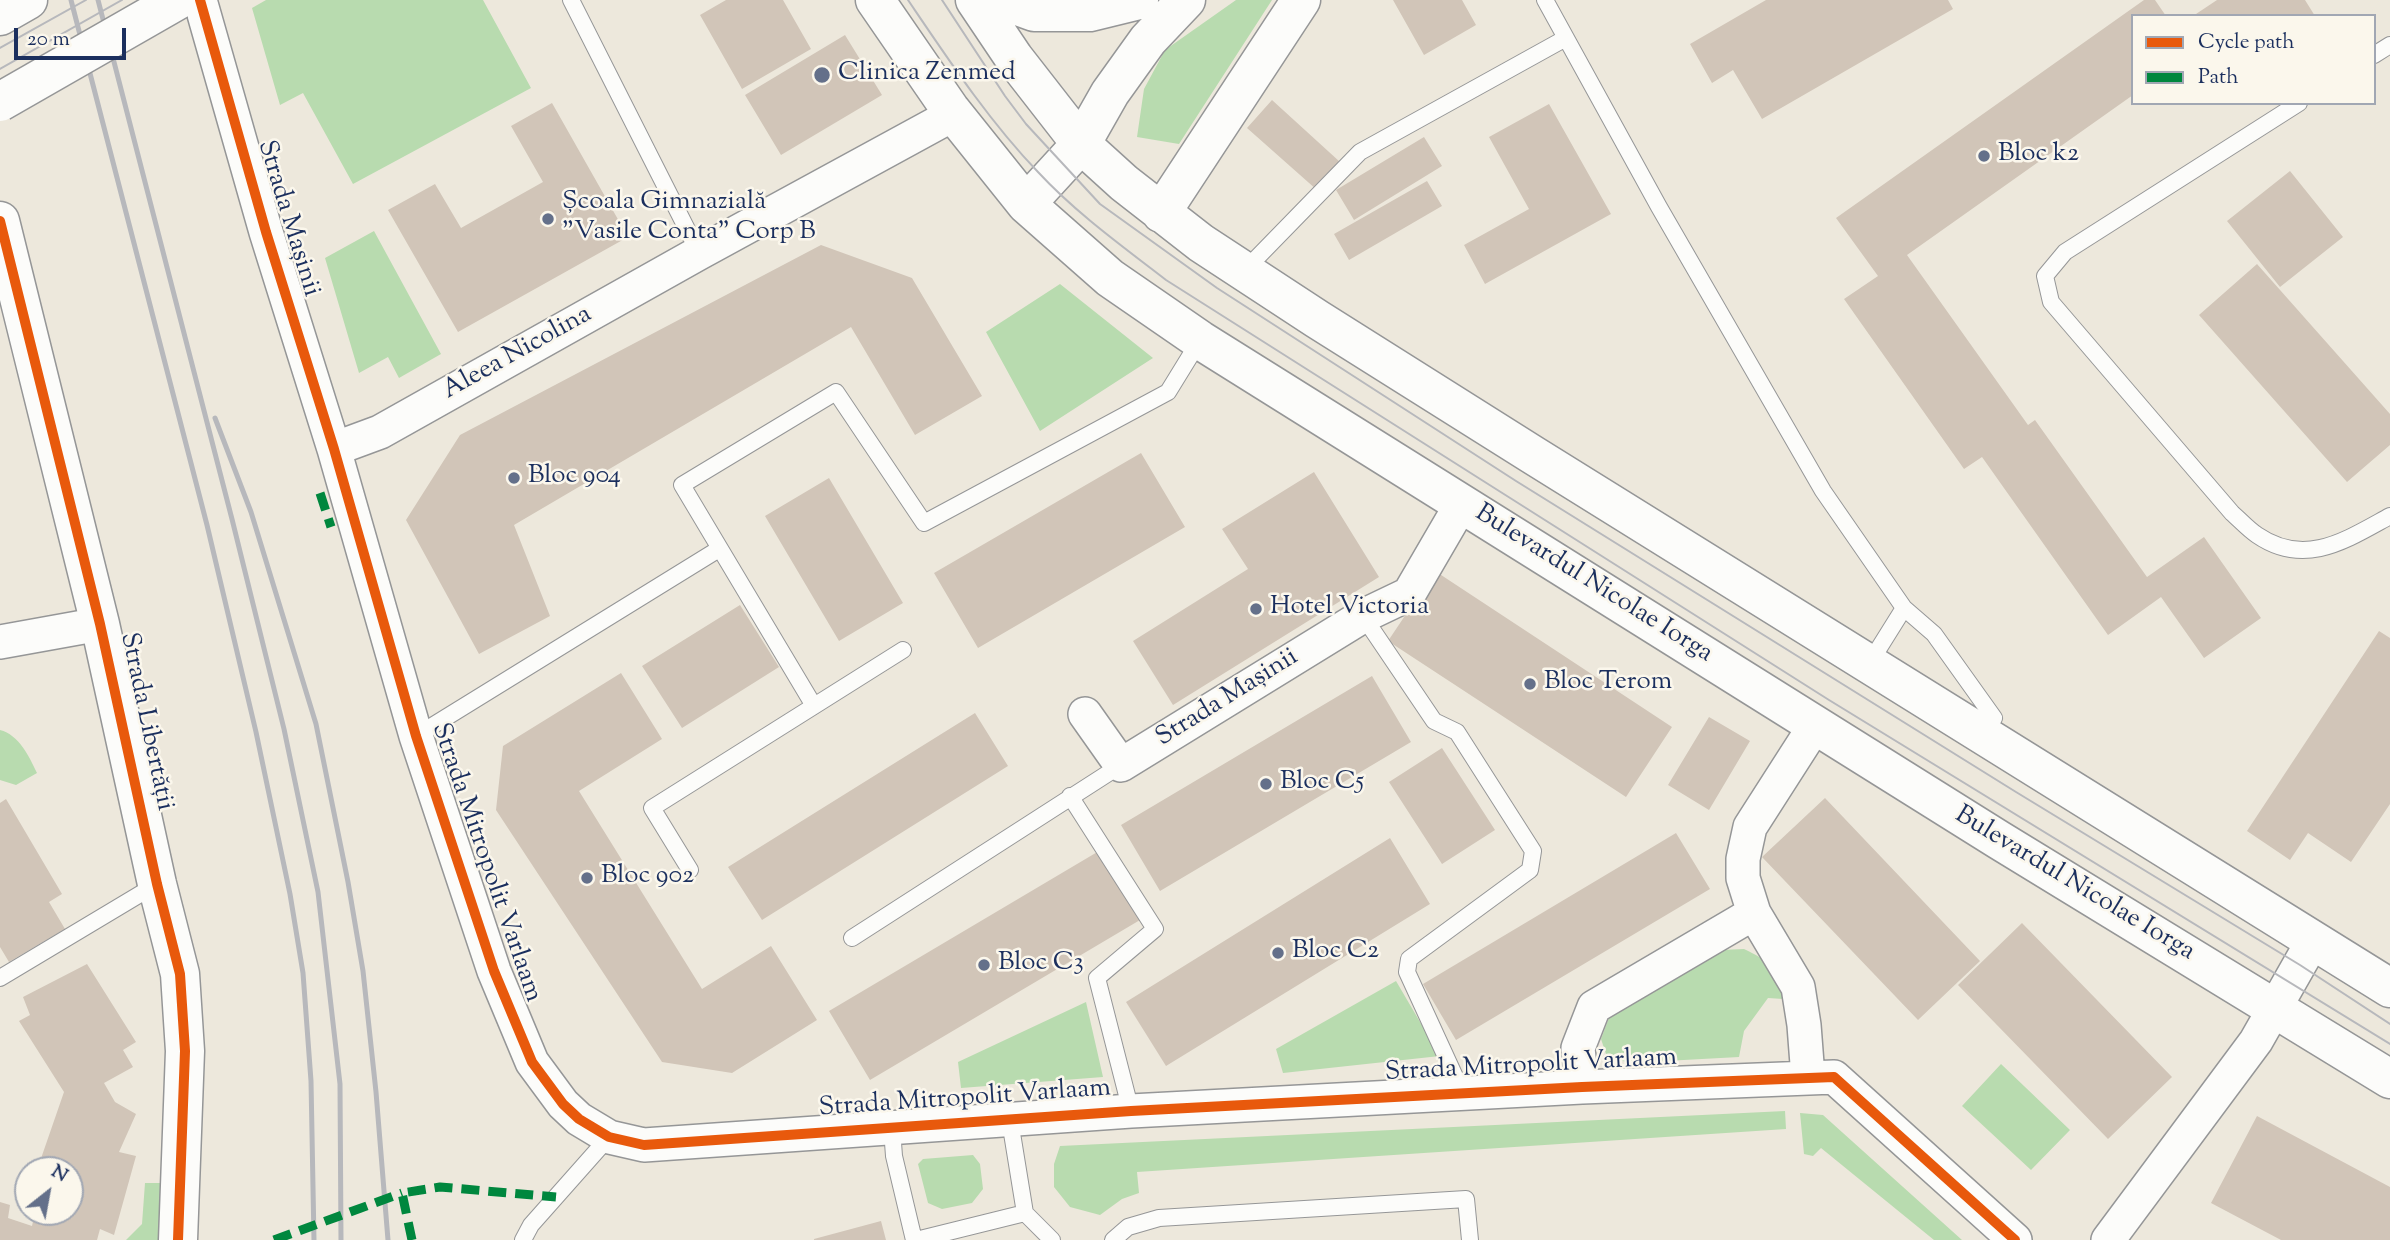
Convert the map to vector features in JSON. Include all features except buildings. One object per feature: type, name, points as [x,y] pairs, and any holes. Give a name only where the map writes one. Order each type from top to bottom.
[{"type":"main road","points":[[0,16],[28,0]]},
{"type":"main road","points":[[0,102],[178,0]]},
{"type":"main road","name":"Bulevardul Nicolae Iorga","points":[[876,0],[954,114],[1026,204],[1110,278],[1200,340],[1999,840],[2390,1079]]},
{"type":"main road","points":[[975,0],[1014,58],[1081,144],[1124,183],[1201,243],[1351,341],[2390,988]]},
{"type":"main road","points":[[1001,0],[1034,12],[1090,12],[1139,0]]},
{"type":"main road","points":[[1026,204],[1081,144],[1110,93],[1148,40],[1186,0]]},
{"type":"main road","points":[[1161,212],[1301,0]]},
{"type":"main road","name":"Strada Libertății","points":[[0,221],[7,282],[100,624],[157,884],[180,974],[185,1051],[178,1240]]},
{"type":"street","name":"Strada Mașinii","points":[[200,0],[266,232],[334,449]]},
{"type":"street","name":"Aleea Nicolina","points":[[334,449],[380,432],[954,114]]},
{"type":"street","name":"Strada Mitropolit Varlaam","points":[[334,449],[416,736],[494,971],[532,1062],[563,1104],[579,1119],[609,1138],[644,1145],[1131,1111],[1582,1087],[1834,1077],[2015,1240]]},
{"type":"street","name":"Strada Mașinii","points":[[1121,765],[1363,615],[1409,593],[1462,503]]},
{"type":"street","points":[[0,642],[100,624]]},
{"type":"street","points":[[1086,714],[1121,765]]},
{"type":"street","points":[[1808,1077],[1798,987],[1754,914],[1743,878],[1743,859],[1750,827],[1816,724]]},
{"type":"street","points":[[1582,1087],[1578,1048],[1594,1007],[1754,914]]},
{"type":"street","points":[[2108,1240],[2256,1041],[2314,939]]},
{"type":"lane","points":[[570,0],[699,253]]},
{"type":"lane","points":[[1545,0],[1659,207],[1823,491],[1904,608],[1934,634],[1994,718],[1985,734]]},
{"type":"lane","points":[[1244,271],[1360,152],[1566,38]]},
{"type":"lane","points":[[2296,105],[2065,252],[2045,276],[2051,302],[2232,513],[2257,535],[2282,547],[2312,550],[2340,544],[2390,516]]},
{"type":"lane","points":[[814,706],[682,485],[836,392],[924,523],[1168,392],[1200,340]]},
{"type":"lane","points":[[416,736],[719,549]]},
{"type":"lane","points":[[1870,664],[1904,608]]},
{"type":"lane","points":[[1363,615],[1434,721],[1457,733],[1533,851],[1530,870],[1409,959],[1407,972],[1463,1094]]},
{"type":"lane","points":[[690,870],[652,808],[903,650]]},
{"type":"lane","points":[[852,938],[1121,765]]},
{"type":"lane","points":[[1070,796],[1155,929],[1097,978],[1131,1111]]},
{"type":"lane","points":[[0,978],[157,884]]},
{"type":"lane","points":[[1010,1121],[1025,1213],[1052,1240]]},
{"type":"lane","points":[[892,1129],[894,1156],[915,1240],[1025,1213]]},
{"type":"lane","points":[[523,1240],[531,1225],[609,1138]]},
{"type":"lane","points":[[1113,1240],[1128,1227],[1159,1218],[1466,1199],[1469,1240]]},
{"type":"green space","points":[[266,0],[483,0],[531,88],[353,184],[303,93],[280,105],[252,8]]},
{"type":"green space","points":[[1236,0],[1272,0],[1179,144],[1137,137],[1144,89],[1165,50]]},
{"type":"green space","points":[[374,231],[441,354],[399,378],[388,357],[359,373],[325,258]]},
{"type":"green space","points":[[1060,284],[1153,358],[1040,431],[986,332]]},
{"type":"green space","points":[[0,730],[18,741],[37,773],[16,785],[0,780]]},
{"type":"green space","points":[[1744,949],[1771,968],[1783,999],[1768,998],[1744,1031],[1739,1057],[1628,1063],[1606,1054],[1601,1039],[1610,1015],[1721,950]]},
{"type":"green space","points":[[1396,981],[1440,1056],[1283,1073],[1276,1049]]},
{"type":"green space","points":[[1086,1002],[1103,1077],[961,1088],[958,1062]]},
{"type":"green space","points":[[2001,1064],[2070,1130],[2031,1170],[1962,1106]]},
{"type":"green space","points":[[1785,1111],[1786,1129],[1137,1172],[1139,1193],[1122,1199],[1100,1215],[1070,1207],[1054,1187],[1054,1164],[1060,1146]]},
{"type":"green space","points":[[1800,1113],[1823,1115],[1962,1240],[1934,1240],[1821,1148],[1813,1156],[1804,1154]]},
{"type":"green space","points":[[973,1155],[980,1164],[983,1189],[972,1203],[942,1209],[928,1203],[918,1164],[923,1159]]},
{"type":"green space","points":[[145,1183],[166,1183],[165,1240],[126,1240],[142,1224]]},
{"type":"tram line","points":[[0,48],[86,0]]},
{"type":"tram line","points":[[0,69],[122,0]]},
{"type":"tram line","points":[[908,0],[986,111],[1038,172],[1084,215],[1166,280],[1829,700],[2390,1044]]},
{"type":"tram line","points":[[942,0],[1026,124],[1100,204],[1217,288],[1516,481],[2300,965],[2390,1024]]},
{"type":"railway","points":[[71,0],[207,525],[256,732],[290,894],[303,973],[311,1081],[314,1240]]},
{"type":"railway","points":[[98,0],[284,729],[318,892],[340,1084],[341,1240]]},
{"type":"railway","points":[[215,418],[251,512],[316,724],[363,971],[388,1240]]},
{"type":"marked path","points":[[320,493],[331,527]]},
{"type":"marked path","points":[[412,1240],[402,1193],[440,1187],[556,1197]]},
{"type":"marked path","points":[[274,1240],[402,1193]]},
{"type":"cycle path","points":[[200,0],[266,232],[334,449],[416,736],[494,971],[532,1062],[563,1104],[579,1119],[609,1137],[644,1145],[1131,1111],[1582,1087],[1834,1077],[2015,1240]]},
{"type":"cycle path","points":[[0,221],[100,624],[157,884],[180,974],[185,1051],[178,1240]]},
{"type":"place","name":"Clinica Zenmed","points":[[822,75]]},
{"type":"place","name":"Bloc k2","points":[[1984,156]]},
{"type":"place","name":"Școala Gimnazială \"Vasile Conta\" Corp B","points":[[548,219]]},
{"type":"place","name":"Bloc 904","points":[[514,478]]},
{"type":"place","name":"Hotel Victoria","points":[[1256,609]]},
{"type":"place","name":"Bloc Terom","points":[[1530,684]]},
{"type":"place","name":"Bloc C5","points":[[1266,784]]},
{"type":"place","name":"Bloc 902","points":[[587,878]]},
{"type":"place","name":"Bloc C2","points":[[1278,953]]},
{"type":"place","name":"Bloc C3","points":[[984,965]]}]
